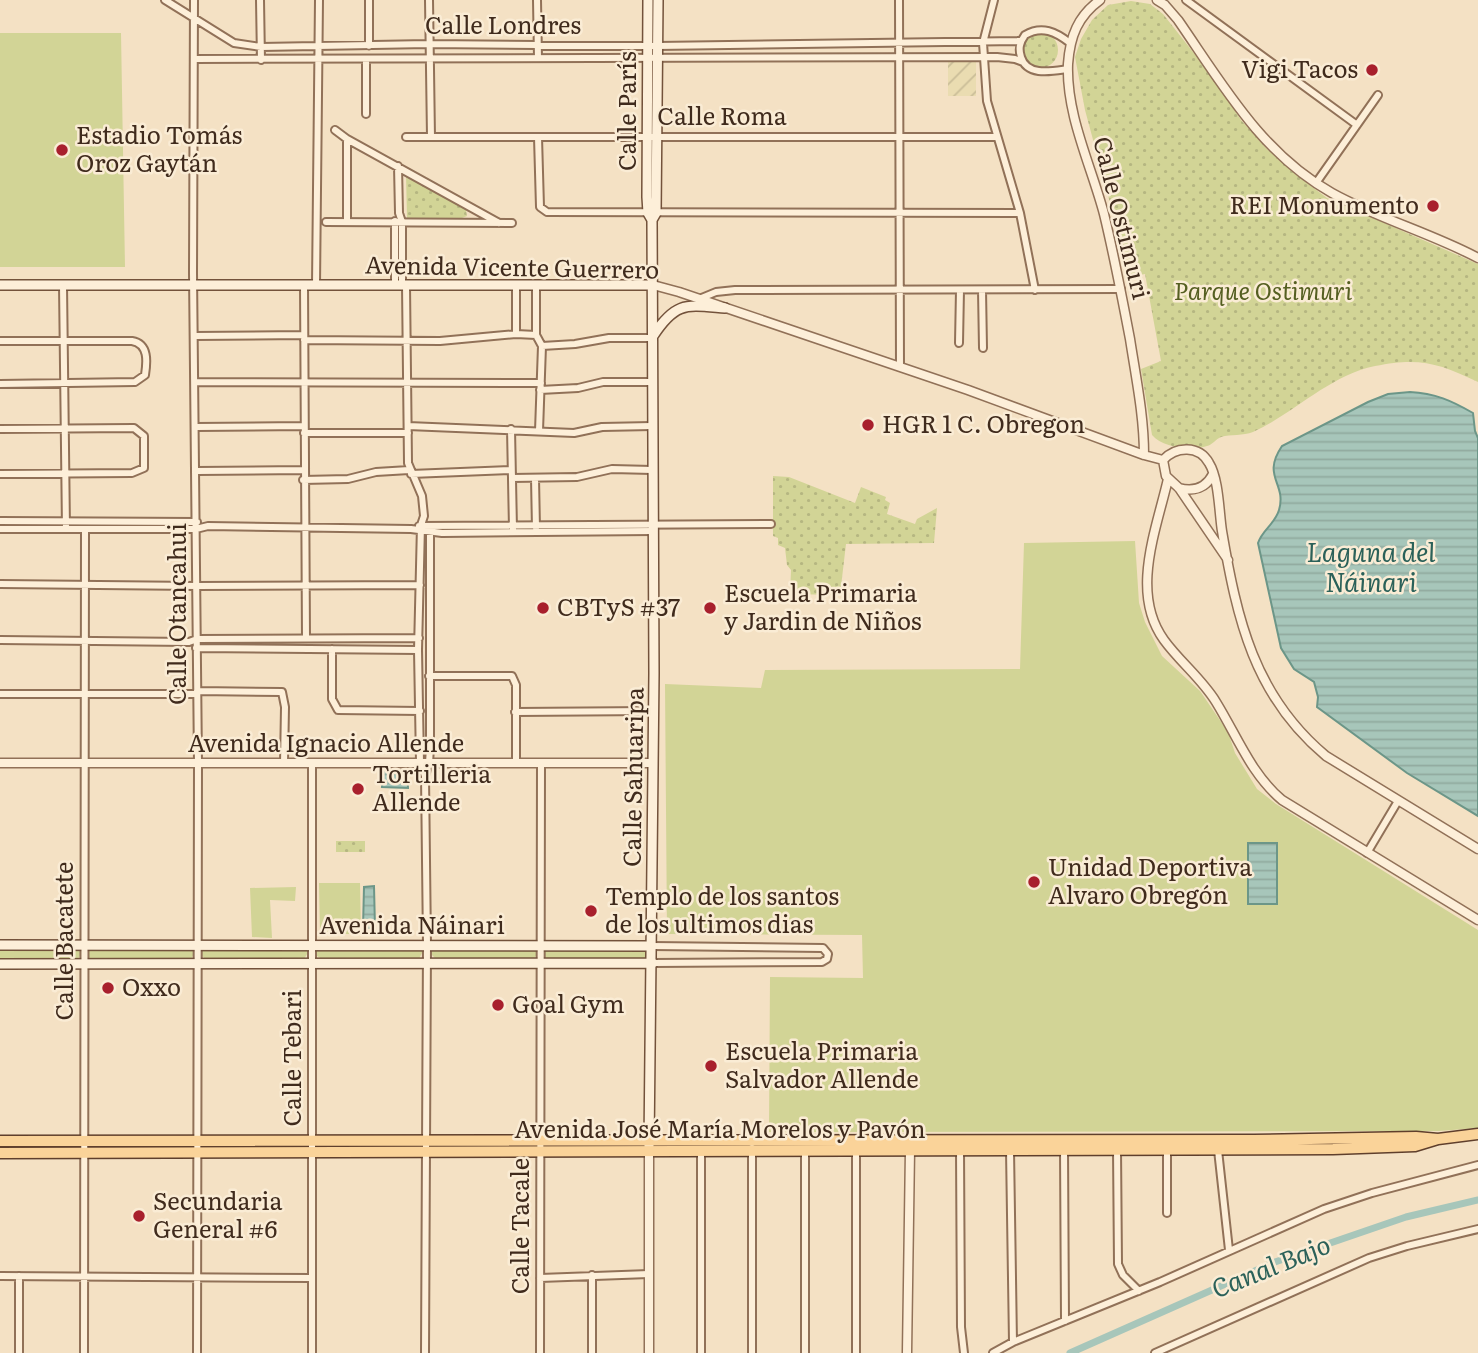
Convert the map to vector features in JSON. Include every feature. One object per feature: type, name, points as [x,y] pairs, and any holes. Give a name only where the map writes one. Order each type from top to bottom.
[{"type":"main road","name":"Calle París","points":[[648,0],[652,46],[653,285]]},
{"type":"main road","name":"Calle París","points":[[652,46],[658,0]]},
{"type":"main road","name":"Avenida Vicente Guerrero","points":[[0,285],[653,285]]},
{"type":"main road","name":"Calle Sahuaripa","points":[[649,1151],[653,963],[653,285]]},
{"type":"main road","points":[[653,338],[662,322],[676,310],[691,306],[725,308]]},
{"type":"main road","name":"Avenida Náinari","points":[[0,946],[652,946]]},
{"type":"main road","name":"Avenida Náinari","points":[[0,964],[653,963]]},
{"type":"main road","name":"Avenida José María Morelos y Pavón","points":[[0,1153],[701,1151],[856,1139],[960,1139],[1064,1145],[1415,1146],[1438,1139],[1478,1134]]},
{"type":"main road","name":"Avenida José María Morelos y Pavón","points":[[0,1141],[649,1139],[804,1151],[1010,1150],[1064,1145]]},
{"type":"main road","name":"Avenida José María Morelos y Pavón","points":[[1167,1145],[1218,1150],[1271,1144]]},
{"type":"street","name":"Calle Londres","points":[[165,0],[234,43],[261,47],[983,43],[1020,41],[1029,32],[1043,30],[1070,43]]},
{"type":"street","name":"Calle Otancahui","points":[[194,0],[198,763],[197,1353]]},
{"type":"street","points":[[260,0],[261,60]]},
{"type":"street","points":[[316,285],[319,0]]},
{"type":"street","points":[[369,0],[369,46]]},
{"type":"street","points":[[429,0],[431,137]]},
{"type":"street","points":[[537,0],[538,58]]},
{"type":"street","points":[[899,0],[900,367]]},
{"type":"street","points":[[994,0],[983,43],[987,102],[1020,213],[1035,290]]},
{"type":"street","name":"Calle Ostimuri","points":[[1100,0],[1077,24],[1070,43],[1068,69],[1075,113],[1104,213],[1121,289],[1142,405],[1144,455]]},
{"type":"street","points":[[1186,0],[1357,125]]},
{"type":"street","points":[[1164,2],[1252,127],[1287,161],[1316,183],[1358,206],[1478,258]]},
{"type":"street","points":[[1020,41],[1019,49],[1023,62]]},
{"type":"street","name":"Calle Londres","points":[[194,59],[1007,57],[1043,72],[1068,69]]},
{"type":"street","points":[[366,59],[366,114]]},
{"type":"street","points":[[1316,183],[1378,95]]},
{"type":"street","points":[[335,130],[499,223]]},
{"type":"street","name":"Calle Roma","points":[[407,136],[996,136]]},
{"type":"street","points":[[538,137],[540,207],[547,212],[652,215],[1020,213]]},
{"type":"street","points":[[347,139],[347,222]]},
{"type":"street","points":[[398,166],[398,222],[407,340],[410,472],[422,496],[424,516],[421,529],[418,650],[419,712],[425,763]]},
{"type":"street","points":[[326,222],[512,223]]},
{"type":"street","points":[[63,285],[66,529]]},
{"type":"street","points":[[304,285],[303,480],[306,638]]},
{"type":"street","name":"Avenida Vicente Guerrero","points":[[653,285],[900,367],[1163,460]]},
{"type":"street","points":[[516,286],[516,334]]},
{"type":"street","points":[[537,286],[536,335],[542,345],[539,431]]},
{"type":"street","points":[[699,299],[716,292],[735,290],[1121,289]]},
{"type":"street","points":[[959,343],[960,290]]},
{"type":"street","points":[[982,290],[983,348]]},
{"type":"street","points":[[195,336],[440,341],[516,334],[536,335]]},
{"type":"street","points":[[542,345],[575,344],[609,338],[653,338]]},
{"type":"street","points":[[0,341],[139,342],[144,348],[146,362],[145,375],[138,382],[0,384]]},
{"type":"street","points":[[196,382],[407,381],[578,388],[603,382],[652,382]]},
{"type":"street","points":[[196,427],[511,429],[579,432],[603,426],[652,426]]},
{"type":"street","points":[[0,429],[134,428],[144,436],[145,454],[144,468],[137,472],[0,474]]},
{"type":"street","points":[[511,429],[513,533]]},
{"type":"street","points":[[1228,560],[1163,469],[1163,460],[1176,451],[1193,450],[1206,459],[1213,474],[1228,560],[1253,659],[1281,710],[1326,756],[1478,849]]},
{"type":"street","points":[[303,480],[348,479],[376,472],[511,474],[535,478],[577,477],[612,469],[652,470]]},
{"type":"street","points":[[197,471],[304,470]]},
{"type":"street","points":[[1179,488],[1199,488],[1208,482],[1213,474]]},
{"type":"street","points":[[535,478],[536,533]]},
{"type":"street","points":[[1168,479],[1147,570],[1148,603],[1157,629],[1207,688],[1253,766],[1271,791],[1299,811],[1478,920]]},
{"type":"street","points":[[424,516],[430,529],[429,711],[425,763],[425,1353]]},
{"type":"street","points":[[0,521],[196,526]]},
{"type":"street","points":[[430,529],[536,533],[771,524]]},
{"type":"street","points":[[0,529],[208,526],[430,529],[513,525],[653,528]]},
{"type":"street","name":"Calle Bacatete","points":[[84,1353],[85,529]]},
{"type":"street","points":[[0,584],[421,585]]},
{"type":"street","points":[[0,640],[189,642],[197,639],[419,638]]},
{"type":"street","points":[[189,642],[197,649],[418,650]]},
{"type":"street","points":[[332,649],[332,699],[338,710],[429,711]]},
{"type":"street","points":[[429,676],[512,676],[516,685],[516,763]]},
{"type":"street","points":[[0,694],[282,691],[285,707],[284,763]]},
{"type":"street","points":[[516,712],[653,711]]},
{"type":"street","name":"Avenida Ignacio Allende","points":[[0,763],[652,763]]},
{"type":"street","name":"Calle Tacale","points":[[540,1353],[541,763]]},
{"type":"street","name":"Calle Tebari","points":[[312,764],[312,1353]]},
{"type":"street","points":[[1367,853],[1398,801]]},
{"type":"street","name":"Avenida Náinari","points":[[652,946],[823,948],[827,956],[822,962],[653,963]]},
{"type":"street","points":[[856,1139],[856,1353]]},
{"type":"street","points":[[960,1139],[961,1327],[964,1353]]},
{"type":"street","points":[[752,1145],[752,1353]]},
{"type":"street","points":[[1064,1145],[1065,1321]]},
{"type":"street","points":[[1117,1145],[1118,1264],[1123,1275],[1139,1291]]},
{"type":"street","points":[[1167,1145],[1167,1213]]},
{"type":"street","points":[[907,1353],[910,1150]]},
{"type":"street","points":[[1010,1150],[1013,1342]]},
{"type":"street","points":[[1218,1150],[1229,1250]]},
{"type":"street","name":"Calle Sahuaripa","points":[[649,1151],[649,1353]]},
{"type":"street","points":[[701,1151],[701,1353]]},
{"type":"street","points":[[804,1151],[804,1353]]},
{"type":"street","points":[[993,1353],[1013,1342],[1139,1291],[1343,1202],[1478,1165]]},
{"type":"street","points":[[1155,1353],[1368,1258],[1478,1229]]},
{"type":"street","points":[[540,1278],[649,1274]]},
{"type":"street","points":[[592,1275],[592,1353]]},
{"type":"street","points":[[0,1276],[311,1278]]},
{"type":"street","points":[[19,1276],[19,1353]]},
{"type":"shaded area","points":[[948,61],[976,61],[976,96],[948,96]]},
{"type":"green space","name":"Parque Ostimuri","points":[[1131,1],[1150,4],[1163,14],[1212,76],[1241,120],[1266,148],[1295,174],[1327,198],[1478,264],[1478,382],[1428,363],[1390,363],[1342,378],[1253,432],[1221,437],[1207,446],[1178,447],[1163,443],[1152,435],[1141,369],[1161,361],[1145,274],[1130,277],[1085,110],[1075,57],[1092,20],[1108,5]]},
{"type":"green space","points":[[1040,32],[1053,37],[1058,50],[1053,63],[1040,68],[1027,63],[1022,50],[1027,37]]},
{"type":"green space","name":"Estadio Tomás Oroz Gaytán","points":[[0,33],[121,33],[125,267],[0,267]]},
{"type":"green space","points":[[406,175],[466,210],[467,216],[407,218]]},
{"type":"green space","points":[[773,476],[789,477],[855,503],[861,487],[886,497],[885,500],[890,503],[887,514],[915,524],[917,519],[937,508],[934,543],[846,544],[840,595],[790,594],[791,570],[787,565],[785,548],[778,545],[778,538],[773,536]]},
{"type":"green space","name":"Unidad Deportiva Alvaro Obregón","points":[[1135,541],[1139,603],[1145,622],[1162,656],[1200,691],[1228,732],[1235,753],[1257,789],[1276,804],[1478,930],[1478,1128],[1439,1131],[769,1132],[770,977],[863,978],[862,935],[667,934],[665,684],[761,688],[765,670],[1020,669],[1024,543]]},
{"type":"green space","points":[[336,841],[365,841],[365,852],[336,852]]},
{"type":"green space","points":[[319,883],[360,883],[361,934],[320,934]]},
{"type":"green space","points":[[296,887],[295,901],[270,900],[272,938],[252,937],[250,888]]},
{"type":"green space","points":[[548,948],[649,949],[647,959],[550,960],[544,956]]},
{"type":"green space","points":[[0,949],[75,949],[82,952],[78,959],[70,961],[0,961]]},
{"type":"green space","points":[[92,949],[188,949],[195,952],[191,959],[94,960],[88,957]]},
{"type":"green space","points":[[535,949],[537,955],[533,959],[525,960],[436,959],[430,953],[431,950]]},
{"type":"green space","points":[[202,950],[309,951],[304,959],[296,960],[207,960],[202,956]]},
{"type":"green space","points":[[317,950],[423,951],[419,959],[411,960],[322,959],[317,956]]},
{"type":"water","name":"Laguna del Náinari","points":[[1410,392],[1443,398],[1473,413],[1478,438],[1478,816],[1407,773],[1317,707],[1318,697],[1314,682],[1294,669],[1281,648],[1258,543],[1279,510],[1281,501],[1274,465],[1282,446],[1368,402],[1388,394]]},
{"type":"water","points":[[383,770],[407,770],[408,788],[382,787]]},
{"type":"water","points":[[1248,843],[1277,843],[1277,904],[1248,904]]},
{"type":"water","points":[[374,886],[375,928],[363,928],[364,887]]},
{"type":"waterway","name":"Canal Bajo","points":[[1070,1353],[1275,1262],[1406,1217],[1478,1200]]},
{"type":"place","name":"Vigi Tacos","points":[[1372,70]]},
{"type":"place","name":"Estadio Tomás Oroz Gaytán","points":[[62,150]]},
{"type":"place","name":"REI Monumento","points":[[1433,206]]},
{"type":"place","name":"HGR 1 C. Obregon","points":[[868,425]]},
{"type":"place","name":"CBTyS #37","points":[[543,608]]},
{"type":"place","name":"Escuela Primaria y Jardin de Niños","points":[[710,608]]},
{"type":"place","name":"Tortilleria Allende","points":[[358,789]]},
{"type":"place","name":"Unidad Deportiva Alvaro Obregón","points":[[1034,882]]},
{"type":"place","name":"Templo de los santos de los ultimos dias","points":[[591,911]]},
{"type":"place","name":"Oxxo","points":[[108,988]]},
{"type":"place","name":"Goal Gym","points":[[498,1005]]},
{"type":"place","name":"Escuela Primaria Salvador Allende","points":[[711,1066]]},
{"type":"place","name":"Secundaria General #6","points":[[139,1216]]}]
